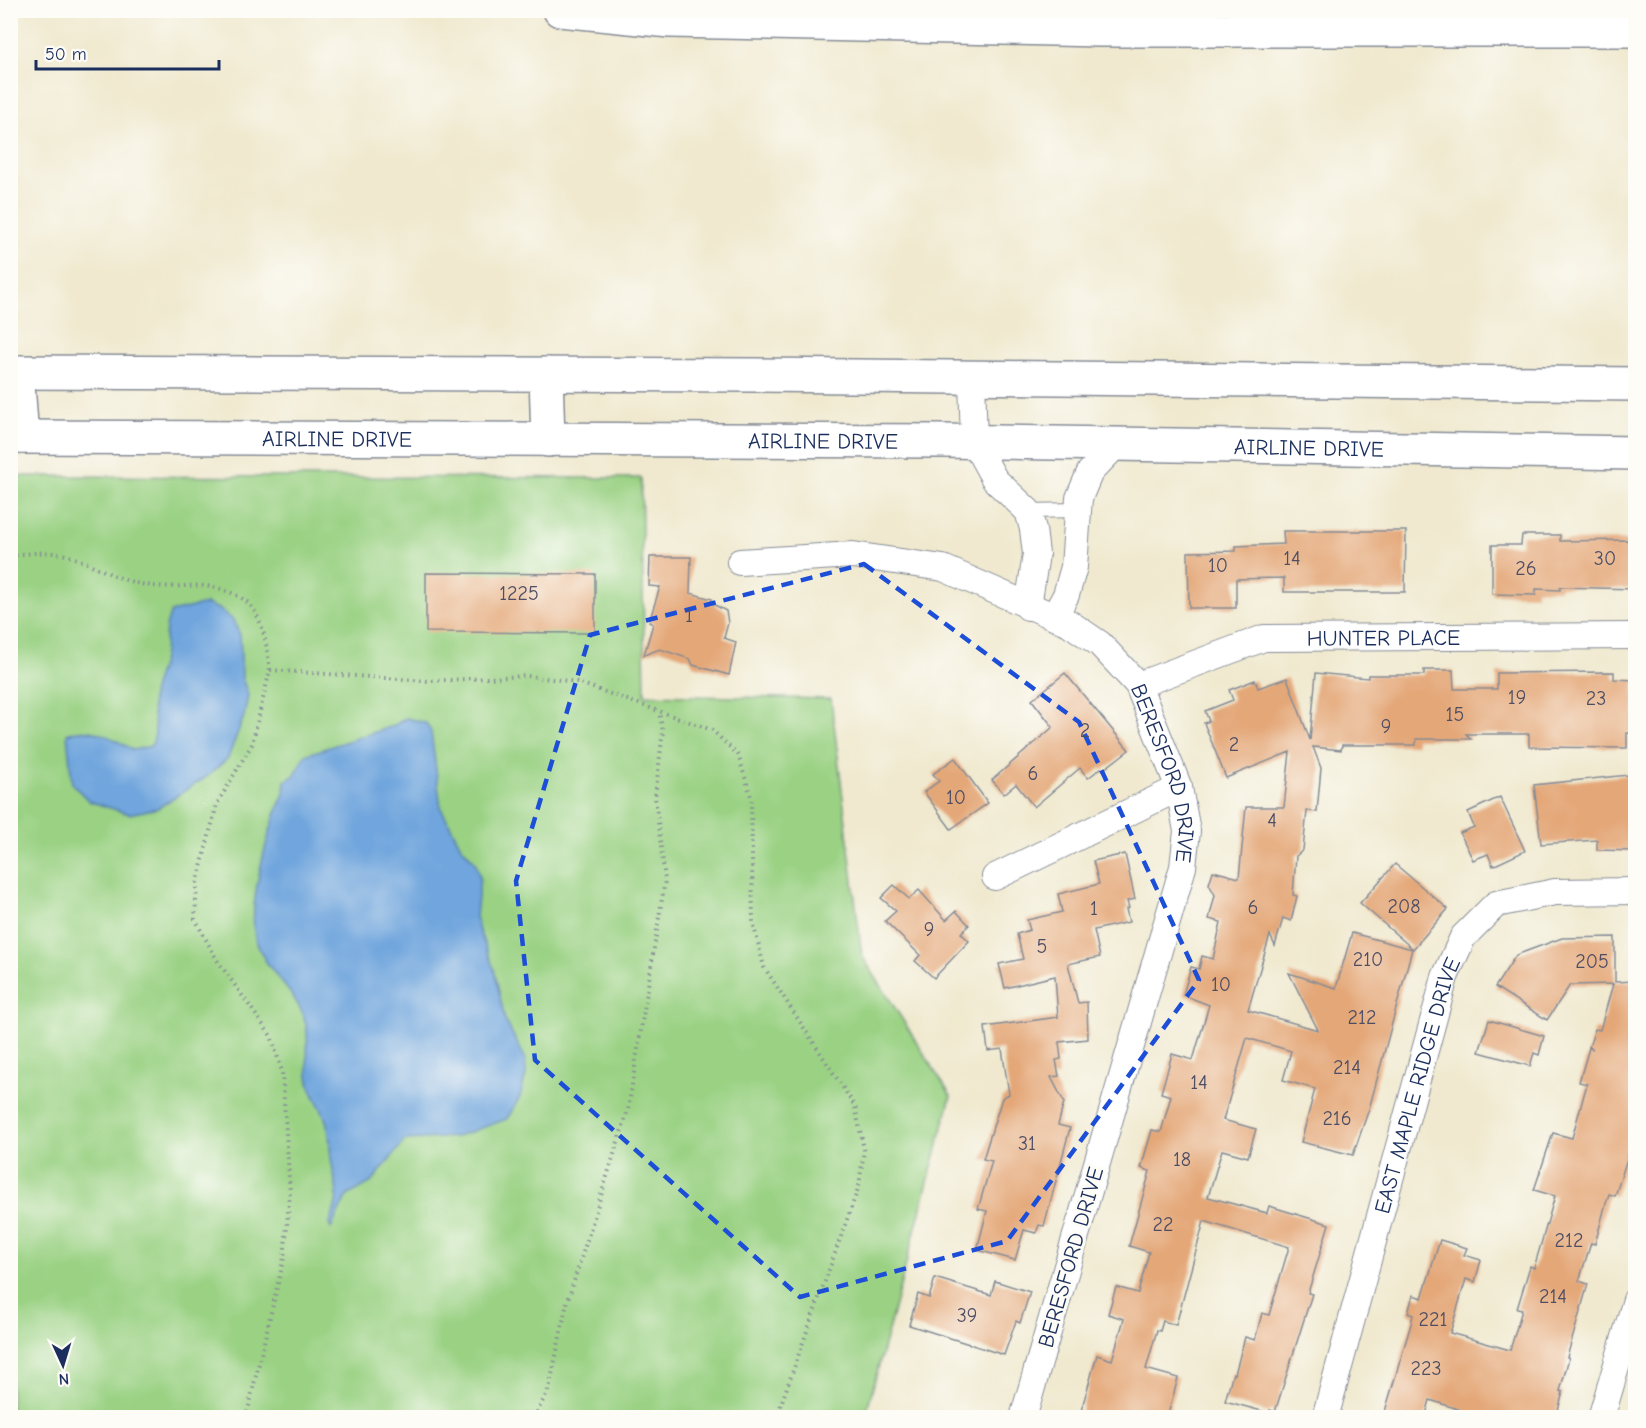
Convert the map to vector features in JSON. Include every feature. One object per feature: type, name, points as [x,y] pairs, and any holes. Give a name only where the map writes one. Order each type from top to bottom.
[{"type":"main road","points":[[560,10],[673,16],[1101,25],[1537,25],[1635,30]]},
{"type":"main road","points":[[16,437],[14,372],[546,374],[1635,384]]},
{"type":"main road","points":[[546,374],[548,440]]},
{"type":"main road","name":"AIRLINE DRIVE","points":[[16,437],[974,442],[1635,453]]},
{"type":"street","points":[[972,378],[974,442],[995,480],[1028,512],[1035,554],[1028,607]]},
{"type":"street","points":[[1054,617],[1066,595],[1074,567],[1079,498],[1090,472],[1117,444]]},
{"type":"street","name":"BERESFORD DRIVE","points":[[740,562],[853,555],[944,568],[1028,607],[1069,623],[1100,644],[1138,685],[1179,788],[1187,831],[1183,867],[1023,1418]]},
{"type":"street","name":"HUNTER PLACE","points":[[1138,685],[1264,638],[1635,636]]},
{"type":"street","points":[[995,877],[1179,788]]},
{"type":"street","name":"EAST MAPLE RIDGE DRIVE","points":[[1324,1418],[1444,977],[1463,937],[1496,904],[1555,892],[1635,891]]},
{"type":"street","points":[[1601,1418],[1635,1300]]},
{"type":"lane","points":[[1028,512],[1078,510]]},
{"type":"path","points":[[10,556],[40,552],[68,556],[115,578],[148,586],[207,584],[245,600],[264,629],[270,670],[252,744],[217,804],[197,883],[195,919],[217,960],[271,1036],[282,1071],[290,1192],[284,1258],[246,1418]]},
{"type":"path","points":[[270,670],[428,681],[537,677],[577,682],[712,730],[738,755],[751,796],[753,922],[764,967],[855,1106],[864,1150],[859,1186],[776,1418]]},
{"type":"path","points":[[534,1418],[549,1389],[567,1303],[628,1110],[665,879],[655,797],[663,731],[659,711]]},
{"type":"highlighted area","points":[[864,564],[1079,722],[1199,980],[1007,1241],[800,1297],[535,1060],[516,881],[590,635]]},
{"type":"green space","points":[[11,476],[641,478],[645,695],[831,699],[862,956],[951,1096],[865,1417],[11,1418]]},
{"type":"water","points":[[206,604],[219,609],[233,620],[240,635],[242,678],[248,695],[244,716],[228,758],[208,776],[158,808],[129,814],[89,801],[72,784],[67,734],[76,731],[93,732],[109,737],[133,750],[151,746],[155,734],[153,691],[163,658],[169,617],[171,612]]},
{"type":"water","points":[[406,718],[426,723],[431,732],[441,808],[461,846],[475,862],[480,877],[476,916],[478,928],[494,969],[505,1020],[525,1058],[526,1074],[520,1097],[507,1119],[456,1137],[405,1140],[372,1182],[347,1196],[331,1228],[329,1225],[336,1206],[337,1192],[328,1127],[308,1076],[305,1019],[296,1001],[258,946],[255,936],[254,904],[266,844],[284,794],[285,781],[294,776],[305,755],[393,726]]},
{"type":"building","points":[[1283,531],[1406,531],[1405,592],[1284,592],[1284,578],[1236,579],[1236,608],[1189,608],[1188,552],[1236,551],[1236,546],[1284,544]]},
{"type":"building","points":[[1522,535],[1560,535],[1560,541],[1631,540],[1631,543],[1635,543],[1635,589],[1560,587],[1560,590],[1536,589],[1536,595],[1492,594],[1492,545],[1521,545]]},
{"type":"building","points":[[650,557],[691,557],[690,593],[712,599],[711,603],[726,611],[728,623],[724,638],[736,642],[729,675],[693,665],[690,659],[660,649],[644,655],[653,624],[649,622],[660,587],[649,586]]},
{"type":"building","points":[[426,573],[595,574],[595,633],[426,632]]},
{"type":"building","points":[[1424,670],[1453,670],[1454,689],[1497,689],[1497,673],[1614,672],[1614,679],[1635,680],[1635,733],[1627,733],[1627,748],[1529,747],[1529,734],[1466,734],[1471,739],[1416,739],[1416,745],[1342,745],[1341,750],[1313,747],[1321,768],[1317,812],[1307,811],[1303,850],[1296,856],[1293,895],[1297,896],[1291,921],[1283,918],[1275,946],[1270,935],[1248,1010],[1318,1030],[1289,973],[1336,988],[1352,933],[1412,949],[1369,1109],[1353,1155],[1301,1142],[1315,1089],[1283,1080],[1291,1051],[1247,1038],[1223,1120],[1256,1129],[1248,1157],[1222,1150],[1208,1197],[1267,1213],[1269,1206],[1329,1224],[1308,1293],[1312,1294],[1275,1412],[1270,1410],[1269,1413],[1225,1401],[1245,1337],[1255,1340],[1262,1313],[1269,1315],[1289,1247],[1204,1221],[1176,1325],[1163,1321],[1160,1331],[1157,1330],[1146,1369],[1178,1378],[1167,1418],[1079,1418],[1097,1355],[1112,1360],[1124,1319],[1108,1314],[1116,1287],[1138,1293],[1149,1252],[1129,1246],[1150,1171],[1141,1168],[1152,1130],[1161,1132],[1171,1096],[1161,1093],[1172,1054],[1193,1060],[1209,1005],[1183,995],[1191,967],[1199,969],[1202,956],[1213,959],[1221,922],[1209,919],[1215,895],[1209,884],[1213,871],[1239,878],[1246,807],[1284,807],[1290,752],[1226,778],[1204,723],[1209,721],[1205,711],[1233,700],[1229,690],[1255,680],[1258,688],[1287,678],[1310,740],[1316,673],[1368,678],[1368,675],[1424,675]]},
{"type":"building","points":[[1065,673],[1129,750],[1103,770],[1101,768],[1088,778],[1080,768],[1034,807],[1016,784],[1004,794],[992,780],[1053,727],[1032,700]]},
{"type":"building","points":[[955,758],[988,803],[951,829],[924,792],[939,781],[933,774]]},
{"type":"building","points":[[1628,775],[1628,780],[1631,780],[1631,815],[1635,815],[1635,851],[1597,850],[1597,840],[1541,844],[1534,785]]},
{"type":"building","points":[[1500,797],[1525,851],[1493,866],[1488,854],[1473,860],[1460,833],[1474,827],[1468,812]]},
{"type":"building","points":[[1125,854],[1135,899],[1127,901],[1129,922],[1094,930],[1100,957],[1068,964],[1078,1003],[1087,1002],[1088,1039],[1059,1042],[1061,1059],[1056,1060],[1059,1076],[1051,1077],[1064,1102],[1058,1125],[1070,1128],[1044,1226],[1039,1225],[1036,1233],[1024,1230],[1015,1260],[977,1250],[987,1211],[978,1209],[992,1161],[983,1159],[1002,1098],[1009,1094],[1002,1049],[988,1051],[985,1027],[1058,1017],[1055,976],[1005,988],[999,964],[1023,959],[1017,934],[1030,930],[1027,920],[1062,912],[1058,894],[1099,884],[1093,861]]},
{"type":"building","points":[[1395,864],[1448,909],[1413,949],[1360,903]]},
{"type":"building","points":[[894,885],[909,899],[919,890],[946,920],[956,911],[969,925],[961,933],[969,941],[934,978],[915,961],[920,955],[885,921],[896,911],[881,898]]},
{"type":"building","points":[[1615,937],[1615,982],[1635,981],[1635,1134],[1615,1196],[1609,1194],[1595,1244],[1591,1243],[1579,1281],[1588,1284],[1567,1357],[1569,1358],[1560,1391],[1563,1392],[1556,1418],[1468,1418],[1470,1413],[1430,1400],[1425,1418],[1383,1418],[1411,1324],[1413,1315],[1408,1313],[1413,1295],[1422,1298],[1440,1240],[1467,1248],[1464,1255],[1481,1260],[1475,1282],[1466,1279],[1450,1333],[1510,1350],[1522,1310],[1517,1309],[1530,1266],[1534,1268],[1555,1196],[1534,1190],[1553,1133],[1572,1138],[1587,1084],[1579,1082],[1589,1048],[1593,1049],[1589,1047],[1595,1029],[1600,1030],[1613,984],[1570,985],[1547,1020],[1495,987],[1516,955],[1562,938]]},
{"type":"building","points":[[1489,1020],[1544,1036],[1539,1055],[1534,1053],[1530,1066],[1479,1052]]},
{"type":"building","points":[[935,1278],[991,1295],[995,1281],[1030,1292],[1020,1323],[1016,1321],[1004,1355],[909,1325],[918,1294],[929,1298]]}]
